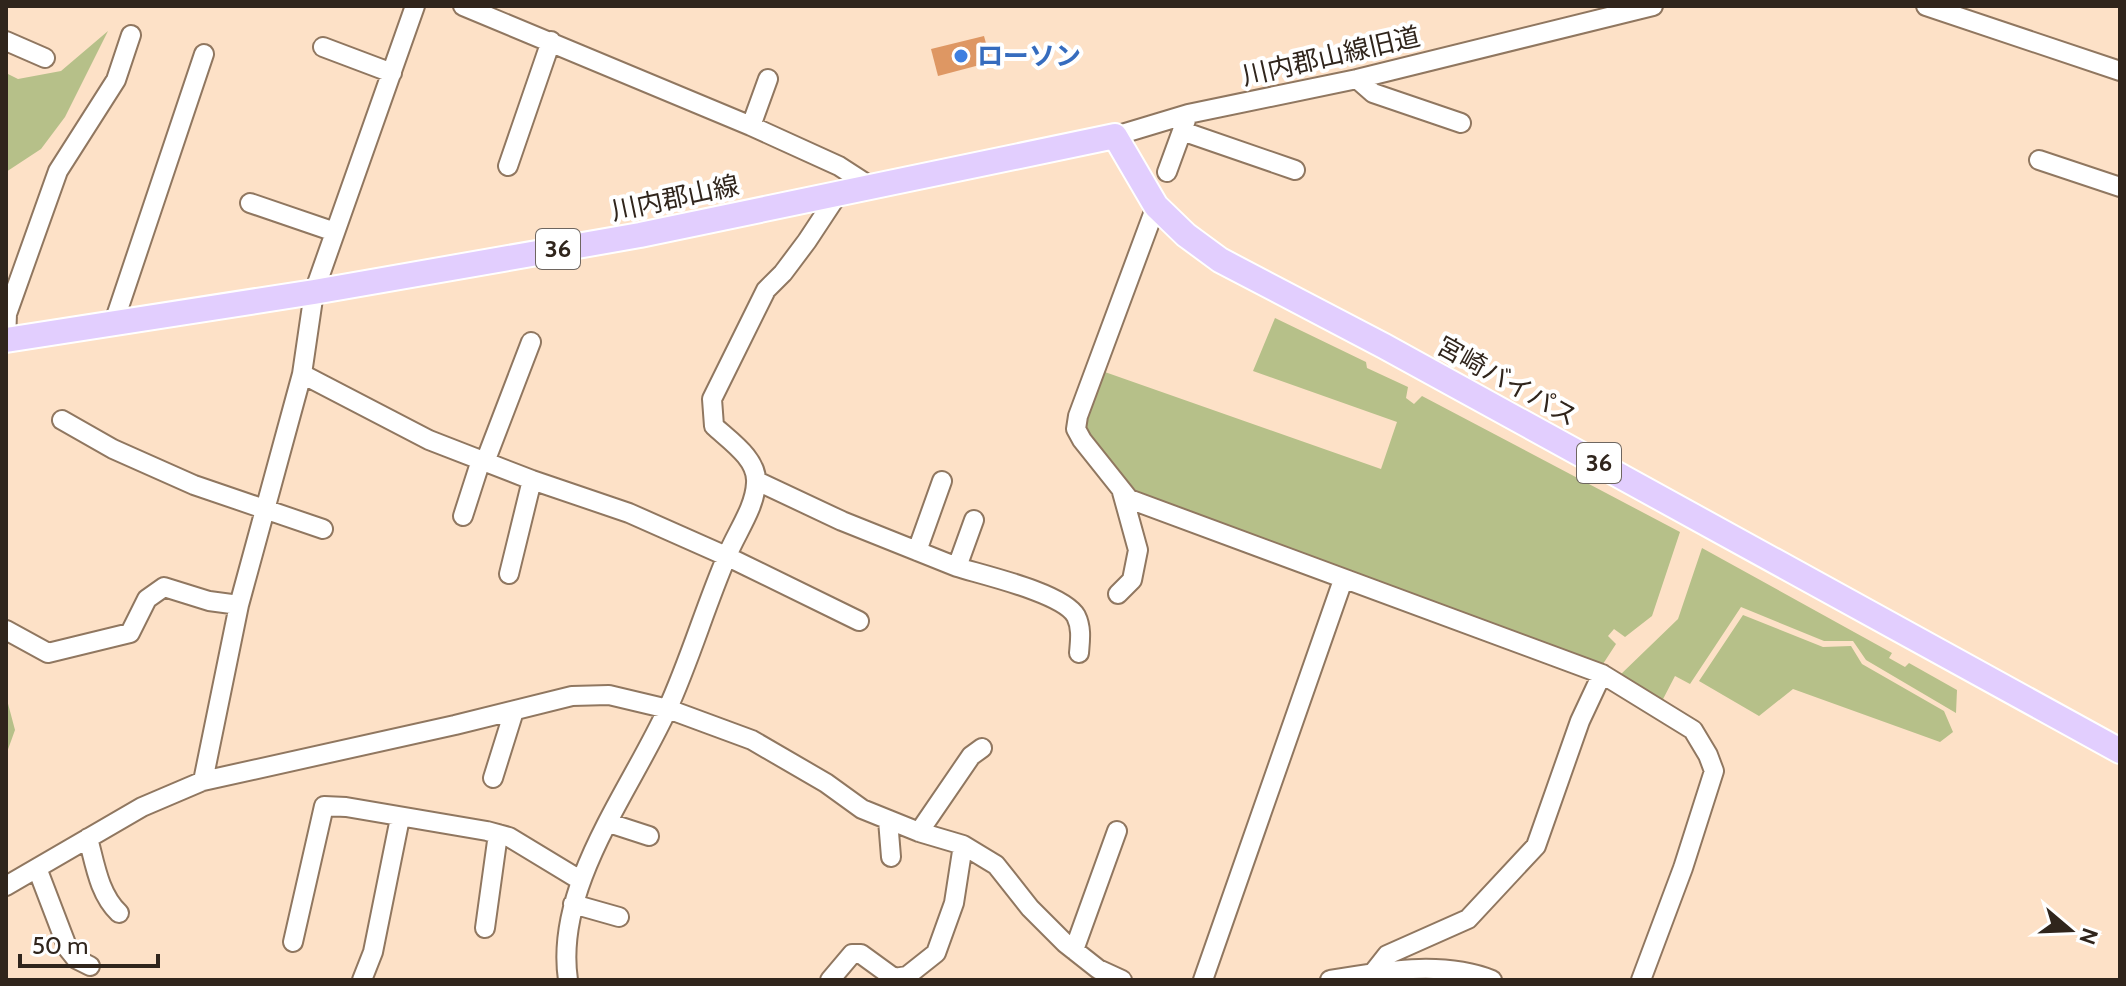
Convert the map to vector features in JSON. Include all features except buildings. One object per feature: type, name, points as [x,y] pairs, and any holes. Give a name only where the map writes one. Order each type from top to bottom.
[{"type":"main road","name":"川内郡山線","points":[[6,340],[314,292],[640,235],[1115,136]]},
{"type":"main road","name":"宮崎バイパス","points":[[1115,136],[1156,206],[1186,235],[1220,260],[1411,361],[2120,751]]},
{"type":"street","points":[[203,781],[239,605],[302,374],[314,292],[415,6]]},
{"type":"street","name":"川内郡山線旧道","points":[[1115,136],[1185,122],[1653,6]]},
{"type":"street","points":[[1926,6],[2120,71]]},
{"type":"street","points":[[470,7],[751,126],[839,166],[873,188]]},
{"type":"street","points":[[6,340],[7,314],[58,171],[116,80],[131,35]]},
{"type":"street","points":[[6,41],[45,58]]},
{"type":"street","points":[[508,166],[551,41]]},
{"type":"street","points":[[323,47],[392,73]]},
{"type":"street","points":[[114,322],[204,54]]},
{"type":"street","points":[[751,126],[768,79]]},
{"type":"street","points":[[1357,79],[1373,93],[1461,123]]},
{"type":"street","points":[[1167,172],[1185,122],[1295,170]]},
{"type":"street","points":[[2039,160],[2120,187]]},
{"type":"street","points":[[568,980],[565,959],[573,904],[580,880],[668,709],[726,556],[751,503],[757,481],[747,457],[714,426],[712,399],[766,290],[807,241],[838,194]]},
{"type":"street","points":[[250,203],[335,232]]},
{"type":"street","points":[[1156,206],[1078,416],[1076,429],[1129,499],[1602,674],[1693,730],[1714,771],[1683,868],[1641,980]]},
{"type":"street","points":[[463,516],[531,342]]},
{"type":"street","points":[[302,374],[429,440],[629,513],[859,621]]},
{"type":"street","points":[[62,420],[113,449],[167,473],[323,529]]},
{"type":"street","points":[[509,574],[532,480]]},
{"type":"street","points":[[757,481],[842,521],[957,567],[1038,592],[1058,602],[1075,614],[1081,631],[1079,653]]},
{"type":"street","points":[[917,551],[942,481]]},
{"type":"street","points":[[1118,594],[1132,580],[1138,550],[1122,492]]},
{"type":"street","points":[[957,567],[974,520]]},
{"type":"street","points":[[1203,980],[1343,580]]},
{"type":"street","points":[[6,630],[48,653],[130,633],[147,599],[164,587],[209,601],[239,605]]},
{"type":"street","points":[[1372,974],[1387,955],[1468,919],[1536,846],[1580,721],[1602,674]]},
{"type":"street","points":[[6,886],[142,807],[203,781],[572,696],[609,695],[668,709],[752,740],[826,783],[862,809],[919,832],[963,845],[996,865],[1030,908],[1074,950],[1098,969],[1122,980]]},
{"type":"street","points":[[493,778],[514,711]]},
{"type":"street","points":[[919,832],[971,756],[982,748]]},
{"type":"street","points":[[293,942],[324,806],[509,837],[580,880]]},
{"type":"street","points":[[362,980],[373,952],[400,818]]},
{"type":"street","points":[[888,820],[891,857]]},
{"type":"street","points":[[609,823],[649,836]]},
{"type":"street","points":[[1074,950],[1117,831]]},
{"type":"street","points":[[485,928],[498,834]]},
{"type":"street","points":[[88,838],[103,889],[119,913]]},
{"type":"street","points":[[830,980],[852,954],[861,954],[894,978],[907,976],[936,953],[954,903],[963,845]]},
{"type":"street","points":[[37,868],[68,949],[76,959],[90,966]]},
{"type":"street","points":[[573,904],[619,917]]},
{"type":"street","points":[[1330,980],[1416,969],[1476,973],[1492,980]]},
{"type":"green space","points":[[108,31],[65,117],[41,149],[6,172],[6,73],[18,79],[61,71]]},
{"type":"green space","points":[[1275,318],[1366,362],[1367,368],[1408,387],[1406,398],[1414,404],[1422,396],[1680,532],[1652,616],[1625,637],[1614,629],[1608,636],[1616,644],[1601,667],[1138,493],[1083,429],[1102,371],[1381,469],[1397,422],[1253,371]]},
{"type":"green space","points":[[1702,548],[1892,653],[1889,658],[1905,667],[1909,663],[1957,690],[1956,713],[1866,660],[1853,641],[1824,641],[1741,607],[1690,684],[1675,676],[1661,703],[1619,676],[1678,619]]},
{"type":"green space","points":[[1743,615],[1823,647],[1851,646],[1862,664],[1944,711],[1953,732],[1940,742],[1793,689],[1759,716],[1699,681]]},
{"type":"green space","points":[[6,696],[15,730],[6,755]]},
{"type":"place","name":"ローソン","points":[[961,56]]}]
